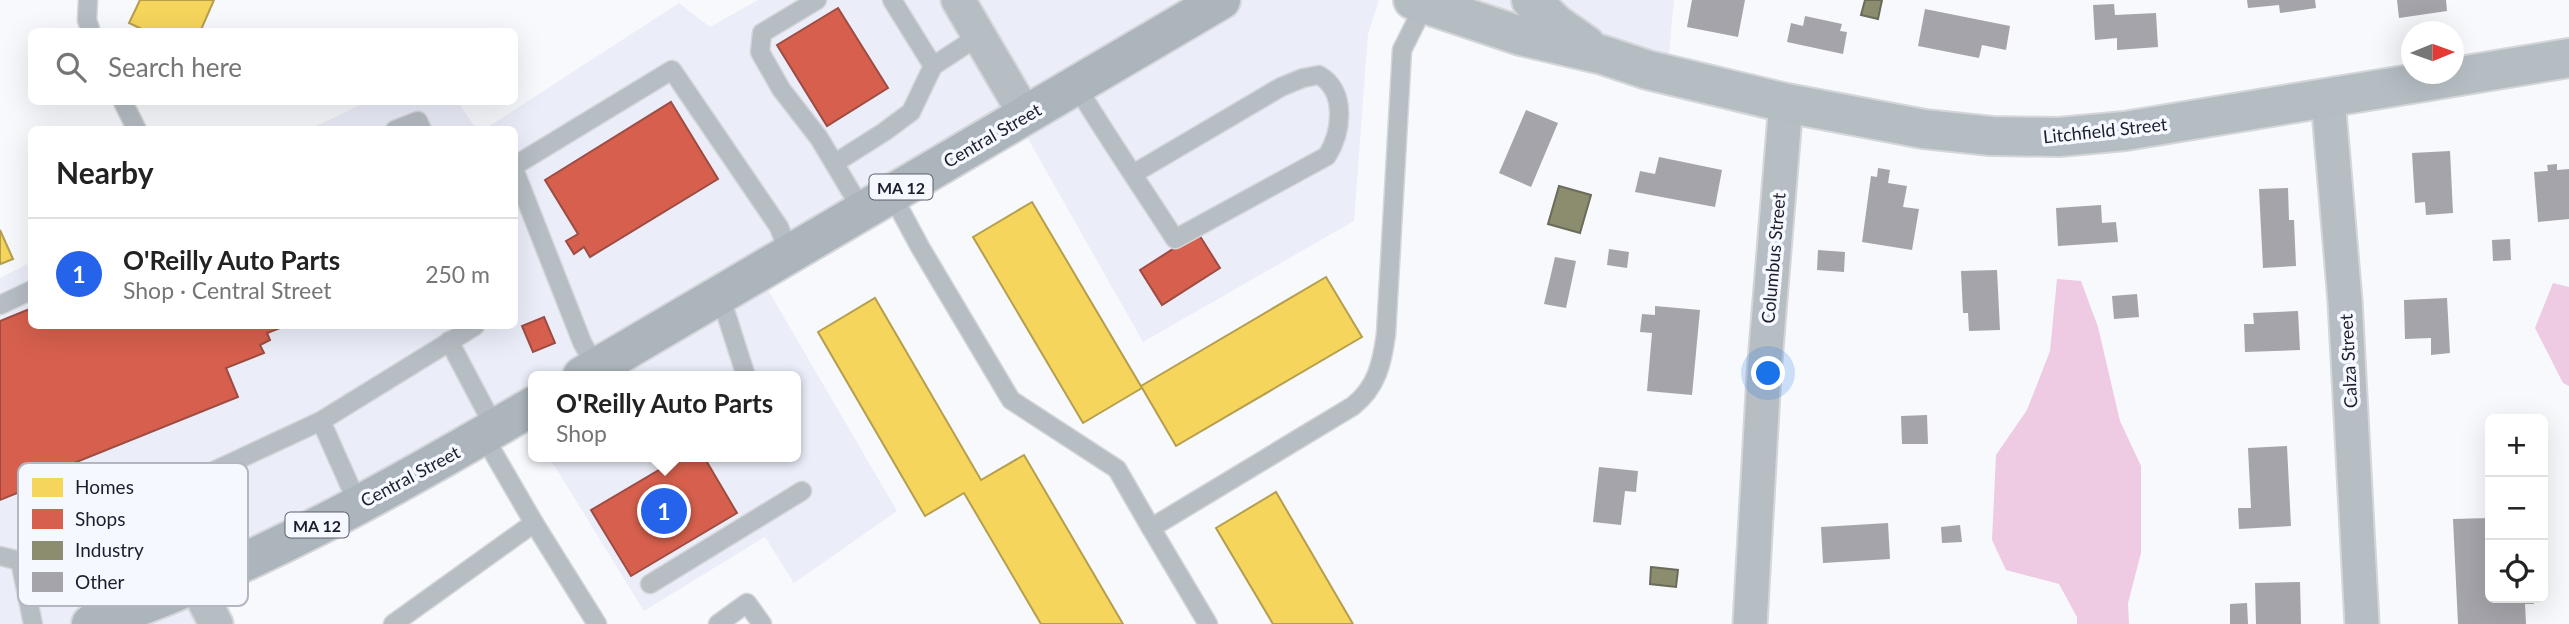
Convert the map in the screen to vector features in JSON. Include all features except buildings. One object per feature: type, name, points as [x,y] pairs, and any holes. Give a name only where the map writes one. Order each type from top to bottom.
[{"type":"main road","name":"Central Street","points":[[591,371],[1221,0]]},
{"type":"main road","name":"Litchfield Street","points":[[1531,0],[1556,24],[1603,55]]},
{"type":"main road","name":"Litchfield Street","points":[[1419,2],[1521,36],[1786,103],[1924,129],[1991,136],[2059,137],[2125,131],[2569,58]]},
{"type":"main road","name":"Central Street","points":[[248,560],[441,460],[528,409]]},
{"type":"main road","name":"Central Street","points":[[91,624],[143,606]]},
{"type":"street","points":[[958,0],[1026,116]]},
{"type":"street","name":"Calza Street","points":[[2328,99],[2345,301],[2362,624]]},
{"type":"street","name":"Columbus Street","points":[[1750,624],[1764,374],[1786,103]]},
{"type":"street","points":[[207,606],[216,624]]},
{"type":"lane","points":[[88,0],[90,28]]},
{"type":"lane","points":[[817,0],[762,33],[760,52],[781,89],[835,163],[877,201],[920,247],[1011,400],[1117,469],[1208,624]]},
{"type":"lane","points":[[892,0],[933,66]]},
{"type":"lane","points":[[1151,528],[1353,406],[1362,399],[1377,377],[1386,334],[1402,50],[1419,2]]},
{"type":"lane","points":[[835,163],[911,112],[933,66],[979,36]]},
{"type":"lane","points":[[518,165],[672,70],[779,227],[789,254]]},
{"type":"lane","points":[[1077,87],[1133,174],[1175,239],[1326,156],[1335,143],[1339,127],[1338,102],[1330,82],[1319,75],[1281,87],[1133,174]]},
{"type":"lane","points":[[124,105],[135,126]]},
{"type":"lane","points":[[405,126],[418,121],[420,126]]},
{"type":"lane","points":[[518,177],[582,342],[589,371]]},
{"type":"lane","points":[[0,305],[28,292]]},
{"type":"lane","points":[[720,295],[744,371]]},
{"type":"lane","points":[[231,463],[321,421],[470,329]]},
{"type":"lane","points":[[449,341],[534,523],[597,624]]},
{"type":"lane","points":[[321,421],[358,504]]},
{"type":"lane","points":[[650,584],[802,491]]},
{"type":"lane","points":[[393,624],[534,523]]},
{"type":"lane","points":[[0,556],[18,560]]},
{"type":"lane","points":[[718,624],[747,603],[762,624]]},
{"type":"lane","points":[[29,606],[33,624]]},
{"type":"shaded area","points":[[758,0],[1379,0],[1368,34],[1354,221],[1143,342],[1018,121],[758,273],[897,511],[794,583],[765,537],[644,611],[552,462],[801,462],[801,371],[528,371],[528,422],[522,413],[248,556],[248,463],[18,463],[18,606],[207,606],[216,624],[0,624],[0,278],[28,264],[28,329],[518,329],[518,126],[490,126],[679,3],[710,27]]},
{"type":"shaded area","points":[[1413,0],[1674,0],[1667,74]]},
{"type":"shaded area","points":[[360,105],[460,105],[474,126],[316,126]]},
{"type":"shaded area","points":[[2057,279],[2081,281],[2098,327],[2120,421],[2141,466],[2141,553],[2128,603],[2129,624],[2077,624],[2077,617],[2059,584],[2006,570],[1992,540],[1996,455],[2027,410],[2050,351]]},
{"type":"shaded area","points":[[2553,283],[2569,287],[2569,386],[2563,383],[2535,328]]},
{"type":"place","name":"O'Reilly Auto Parts","points":[[664,511]]}]
